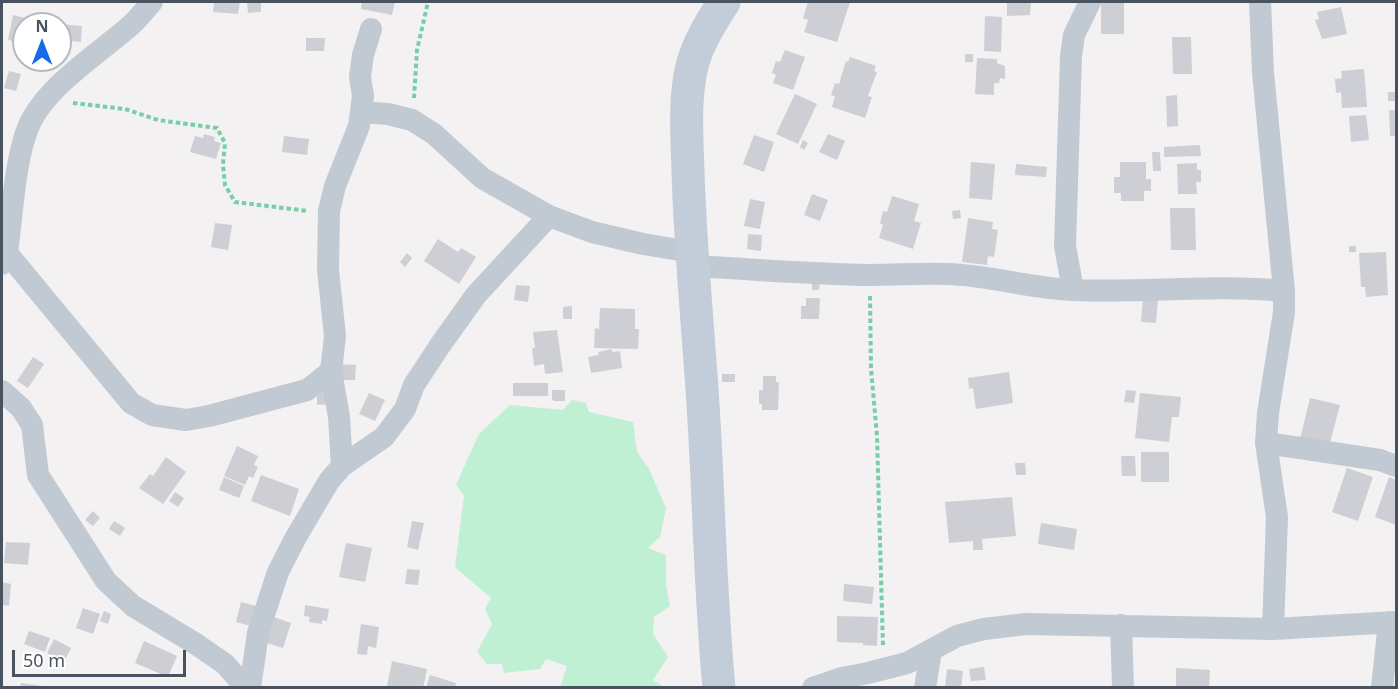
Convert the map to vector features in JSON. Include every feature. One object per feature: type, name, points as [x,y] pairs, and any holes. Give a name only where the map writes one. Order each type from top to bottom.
[{"type":"street","points":[[152,2],[132,24],[87,61],[46,100],[31,122],[21,149],[4,259],[131,403],[152,415],[186,420],[209,416],[307,390],[331,371]]},
{"type":"street","points":[[719,687],[713,630],[710,510],[691,259],[687,136],[692,66],[705,31],[724,2]]},
{"type":"street","points":[[1073,290],[1065,246],[1071,56],[1074,35],[1090,2]]},
{"type":"street","points":[[1260,2],[1263,72],[1284,291],[1284,312],[1268,413],[1266,443],[1277,517],[1273,629]]},
{"type":"street","points":[[342,466],[339,417],[331,371],[335,336],[328,270],[329,211],[335,186],[358,126],[363,96],[360,77],[363,55],[371,29]]},
{"type":"street","points":[[361,111],[412,120],[434,134],[483,178],[549,216],[592,232],[643,244],[691,259],[869,275],[968,275],[1035,288],[1128,291],[1260,288],[1284,291]]},
{"type":"street","points":[[248,687],[258,633],[278,572],[329,481],[342,466],[384,437],[405,409],[414,385],[476,296],[549,216]]},
{"type":"street","points":[[2,391],[21,408],[32,425],[38,475],[106,581],[133,606],[225,664],[248,687]]},
{"type":"street","points":[[1266,443],[1380,460],[1396,466]]},
{"type":"street","points":[[813,687],[907,663],[957,636],[984,629],[1026,624],[1273,629],[1393,622],[1382,687]]},
{"type":"street","points":[[1121,625],[1123,687]]},
{"type":"street","points":[[925,687],[931,651]]},
{"type":"path","points":[[412,120],[417,50],[428,2]]},
{"type":"path","points":[[46,100],[125,109],[158,120],[216,129],[225,143],[223,164],[225,185],[235,202],[312,212],[329,211]]},
{"type":"path","points":[[869,275],[871,369],[877,436],[884,669]]},
{"type":"green space","points":[[572,400],[586,403],[589,412],[633,422],[637,452],[649,469],[666,508],[660,537],[648,548],[666,555],[666,585],[670,606],[654,617],[653,634],[668,657],[653,680],[664,687],[560,687],[567,666],[546,659],[540,669],[504,673],[502,664],[487,664],[477,652],[492,624],[485,609],[491,598],[455,567],[464,496],[456,485],[479,434],[510,405],[563,410]]},
{"type":"building","points":[[214,2],[240,2],[238,14],[213,12]]},
{"type":"building","points":[[247,2],[261,2],[261,12],[248,13]]},
{"type":"building","points":[[362,2],[395,2],[392,15],[361,9]]},
{"type":"building","points":[[808,2],[850,2],[837,42],[804,32],[808,20],[803,18]]},
{"type":"building","points":[[1007,2],[1031,3],[1030,15],[1007,16]]},
{"type":"building","points":[[1101,2],[1124,2],[1124,34],[1101,34]]},
{"type":"building","points":[[1341,7],[1347,34],[1322,39],[1315,20],[1319,19],[1317,12]]},
{"type":"building","points":[[985,16],[1002,17],[1001,52],[984,51]]},
{"type":"building","points":[[12,20],[12,41],[8,40]]},
{"type":"building","points":[[72,25],[82,26],[81,42],[72,41]]},
{"type":"building","points":[[1172,37],[1191,37],[1192,74],[1173,74]]},
{"type":"building","points":[[306,38],[325,38],[324,51],[306,51]]},
{"type":"building","points":[[785,50],[805,57],[793,90],[773,83],[776,75],[772,73],[776,61],[780,62]]},
{"type":"building","points":[[965,54],[973,54],[973,62],[965,62]]},
{"type":"building","points":[[850,57],[876,66],[874,71],[877,72],[868,96],[872,97],[865,118],[832,107],[835,96],[831,95],[835,83],[839,84],[846,61],[848,62]]},
{"type":"building","points":[[977,58],[997,59],[997,63],[1005,66],[1005,79],[1000,78],[999,83],[994,83],[994,95],[975,94]]},
{"type":"building","points":[[1364,69],[1367,107],[1342,108],[1341,92],[1336,93],[1335,79],[1342,78],[1341,71]]},
{"type":"building","points":[[9,71],[21,74],[16,91],[4,88]]},
{"type":"building","points":[[1388,92],[1396,92],[1396,101],[1388,101]]},
{"type":"building","points":[[795,94],[817,104],[798,144],[776,134]]},
{"type":"building","points":[[1177,95],[1178,126],[1167,127],[1166,96]]},
{"type":"building","points":[[1389,110],[1396,110],[1396,136],[1390,136]]},
{"type":"building","points":[[1366,115],[1369,140],[1351,142],[1349,116]]},
{"type":"building","points":[[204,134],[215,137],[214,141],[221,143],[216,159],[190,152],[195,136],[203,138]]},
{"type":"building","points":[[828,134],[845,141],[837,160],[819,152]]},
{"type":"building","points":[[754,135],[774,142],[764,172],[743,164]]},
{"type":"building","points":[[284,136],[309,139],[307,155],[282,152]]},
{"type":"building","points":[[803,140],[808,143],[804,150],[800,147]]},
{"type":"building","points":[[1200,145],[1201,156],[1164,157],[1164,147]]},
{"type":"building","points":[[1152,152],[1160,152],[1161,171],[1153,171]]},
{"type":"building","points":[[971,162],[995,164],[992,200],[969,198]]},
{"type":"building","points":[[1120,162],[1146,162],[1146,179],[1151,179],[1151,191],[1144,191],[1144,201],[1121,201],[1121,193],[1114,193],[1114,177],[1120,177]]},
{"type":"building","points":[[1197,163],[1197,170],[1201,170],[1201,182],[1196,182],[1197,194],[1178,194],[1177,164]]},
{"type":"building","points":[[1016,164],[1047,167],[1046,177],[1015,175]]},
{"type":"building","points":[[812,194],[828,200],[820,221],[804,215]]},
{"type":"building","points":[[892,196],[919,204],[914,221],[921,223],[913,249],[879,238],[883,225],[880,223],[883,211],[887,212]]},
{"type":"building","points":[[750,199],[765,202],[760,229],[744,226]]},
{"type":"building","points":[[1170,208],[1195,208],[1196,250],[1171,250]]},
{"type":"building","points":[[960,210],[961,218],[953,219],[952,211]]},
{"type":"building","points":[[968,218],[993,222],[992,229],[998,230],[994,257],[988,256],[987,265],[962,262]]},
{"type":"building","points":[[215,223],[232,225],[228,250],[211,247]]},
{"type":"building","points":[[748,234],[762,235],[761,251],[747,249]]},
{"type":"building","points":[[438,239],[458,252],[461,248],[476,257],[459,284],[424,261]]},
{"type":"building","points":[[1349,246],[1356,246],[1356,252],[1349,252]]},
{"type":"building","points":[[1386,252],[1388,295],[1366,297],[1365,287],[1361,287],[1359,253]]},
{"type":"building","points":[[407,253],[412,258],[405,267],[400,262]]},
{"type":"building","points":[[812,282],[820,282],[819,290],[812,290]]},
{"type":"building","points":[[516,285],[530,286],[528,302],[514,300]]},
{"type":"building","points":[[1143,297],[1158,299],[1156,323],[1141,322]]},
{"type":"building","points":[[806,298],[820,298],[819,319],[801,319],[801,306],[806,306]]},
{"type":"building","points":[[572,306],[572,319],[563,319],[563,307]]},
{"type":"building","points":[[600,308],[635,309],[635,329],[639,329],[638,349],[594,348],[595,328],[599,329]]},
{"type":"building","points":[[557,330],[563,372],[545,374],[544,364],[534,366],[533,332]]},
{"type":"building","points":[[612,349],[612,352],[620,351],[622,368],[591,373],[588,357]]},
{"type":"building","points":[[33,357],[44,364],[28,388],[17,381]]},
{"type":"building","points":[[337,364],[356,365],[355,380],[336,380]]},
{"type":"building","points":[[1009,372],[1013,403],[976,409],[973,388],[969,389],[968,378]]},
{"type":"building","points":[[722,374],[735,374],[735,382],[722,382]]},
{"type":"building","points":[[763,376],[776,376],[776,382],[779,382],[778,410],[762,410],[762,404],[759,404],[759,390],[763,390]]},
{"type":"building","points":[[513,383],[548,383],[548,396],[513,396]]},
{"type":"building","points":[[331,388],[331,404],[317,405],[317,389]]},
{"type":"building","points":[[552,390],[565,390],[565,401],[554,401]]},
{"type":"building","points":[[1126,390],[1136,391],[1134,403],[1124,402]]},
{"type":"building","points":[[369,393],[385,400],[375,421],[359,414]]},
{"type":"building","points":[[1140,393],[1181,397],[1179,417],[1172,417],[1169,442],[1135,438]]},
{"type":"building","points":[[1310,398],[1340,405],[1329,446],[1300,439]]},
{"type":"building","points":[[237,446],[258,456],[254,465],[258,467],[253,478],[249,476],[245,485],[224,476]]},
{"type":"building","points":[[1141,452],[1169,452],[1169,482],[1141,482]]},
{"type":"building","points":[[1121,456],[1135,456],[1136,476],[1122,476]]},
{"type":"building","points":[[166,457],[186,472],[163,504],[139,488],[150,474],[153,476]]},
{"type":"building","points":[[1015,463],[1025,463],[1026,475],[1016,475]]},
{"type":"building","points":[[1347,468],[1373,477],[1358,521],[1332,512]]},
{"type":"building","points":[[261,475],[299,489],[290,516],[251,501]]},
{"type":"building","points":[[224,477],[244,486],[239,498],[219,490]]},
{"type":"building","points":[[1389,477],[1396,480],[1396,525],[1375,517]]},
{"type":"building","points":[[175,492],[184,498],[178,507],[169,501]]},
{"type":"building","points":[[1012,497],[1016,536],[982,539],[983,550],[973,550],[973,541],[949,543],[945,502]]},
{"type":"building","points":[[93,511],[100,518],[93,526],[85,520]]},
{"type":"building","points":[[114,521],[125,528],[120,536],[109,529]]},
{"type":"building","points":[[412,521],[424,523],[418,550],[407,547]]},
{"type":"building","points":[[1041,523],[1077,529],[1074,550],[1038,544]]},
{"type":"building","points":[[6,542],[30,543],[28,565],[4,563]]},
{"type":"building","points":[[346,543],[372,548],[365,582],[339,577]]},
{"type":"building","points":[[407,569],[420,570],[418,585],[405,584]]},
{"type":"building","points":[[2,582],[11,584],[9,606],[2,605]]},
{"type":"building","points":[[844,584],[874,587],[872,604],[843,601]]},
{"type":"building","points":[[241,602],[260,607],[255,627],[236,622]]},
{"type":"building","points":[[305,605],[329,609],[327,621],[322,620],[322,624],[309,622],[310,617],[304,616]]},
{"type":"building","points":[[83,608],[100,614],[93,634],[76,628]]},
{"type":"building","points":[[104,611],[111,614],[108,624],[100,621]]},
{"type":"building","points":[[268,615],[291,623],[283,648],[267,643]]},
{"type":"building","points":[[837,616],[878,617],[877,646],[837,642]]},
{"type":"building","points":[[361,624],[379,627],[376,648],[368,646],[367,655],[357,654]]},
{"type":"building","points":[[29,631],[50,638],[45,652],[24,644]]},
{"type":"building","points":[[54,639],[71,648],[64,662],[47,653]]},
{"type":"building","points":[[144,641],[177,656],[168,677],[135,663]]},
{"type":"building","points":[[392,661],[427,669],[423,688],[387,686]]},
{"type":"building","points":[[984,667],[986,680],[971,681],[969,669]]},
{"type":"building","points":[[1176,668],[1210,670],[1209,688],[1176,688]]},
{"type":"building","points":[[947,669],[963,671],[961,688],[945,688]]},
{"type":"building","points":[[430,675],[456,683],[455,688],[426,688]]},
{"type":"building","points":[[21,683],[43,686],[43,688],[20,688]]}]
